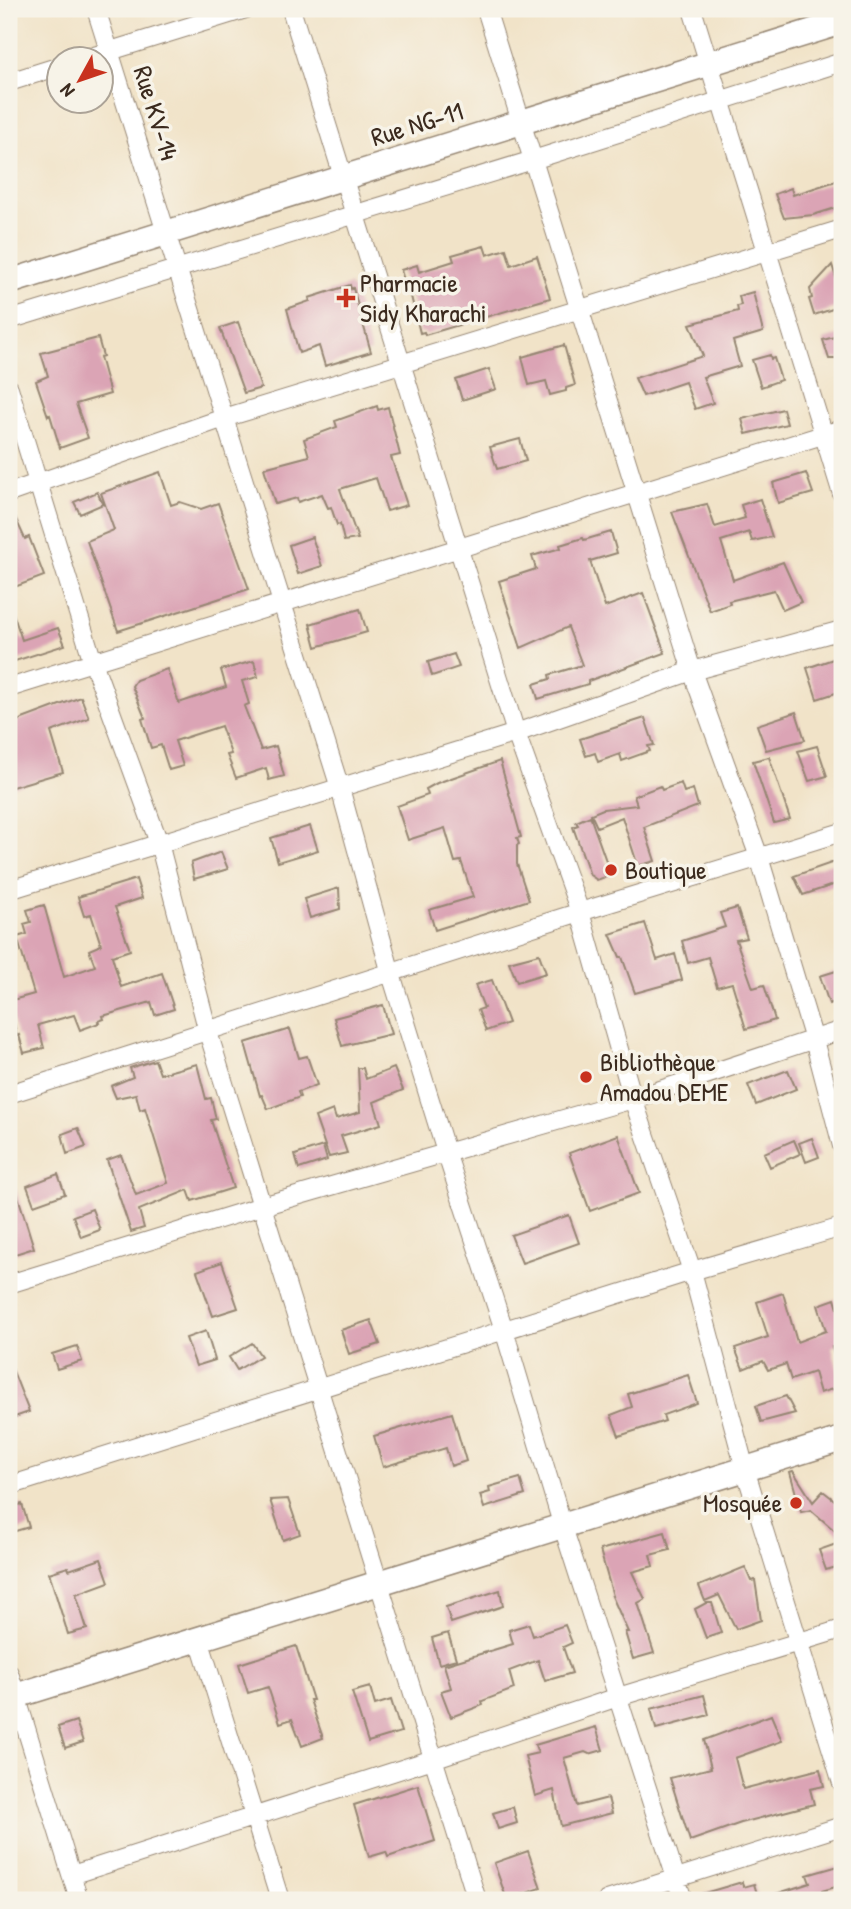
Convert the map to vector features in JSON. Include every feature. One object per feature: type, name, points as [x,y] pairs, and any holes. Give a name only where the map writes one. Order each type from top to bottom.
[{"type":"street","name":"Rue KV-14","points":[[96,9],[107,46]]},
{"type":"street","points":[[116,49],[246,9]]},
{"type":"street","points":[[291,9],[516,733],[580,912],[634,1099],[692,1271],[745,1469],[842,1783]]},
{"type":"street","points":[[486,9],[692,671],[759,857],[814,1040],[842,1146]]},
{"type":"street","points":[[692,9],[842,494]]},
{"type":"street","name":"Rue NG-11","points":[[9,282],[842,22]]},
{"type":"street","points":[[9,320],[533,160],[842,62]]},
{"type":"street","points":[[9,82],[46,70]]},
{"type":"street","name":"Rue KV-14","points":[[116,74],[341,788],[391,974],[446,1152],[683,1900]]},
{"type":"street","points":[[9,493],[224,418],[842,229]]},
{"type":"street","points":[[9,388],[93,662],[159,843],[208,1032],[477,1900]]},
{"type":"street","points":[[9,688],[842,429]]},
{"type":"street","points":[[9,890],[516,733],[692,671],[842,630]]},
{"type":"street","points":[[9,1094],[580,912],[842,832]]},
{"type":"street","points":[[9,1284],[262,1206],[634,1099],[842,1030]]},
{"type":"street","points":[[9,1486],[692,1271],[842,1227]]},
{"type":"street","points":[[79,1900],[11,1689],[199,1639],[842,1439]]},
{"type":"street","points":[[72,1875],[618,1698],[842,1629]]},
{"type":"street","points":[[199,1639],[280,1900]]},
{"type":"street","points":[[607,1900],[842,1826]]},
{"type":"building","points":[[842,179],[842,206],[813,215],[784,218],[775,194],[791,188],[793,195]]},
{"type":"building","points":[[484,246],[487,255],[506,249],[511,265],[537,256],[550,298],[425,335],[424,332],[420,333],[408,284],[405,284],[401,270],[417,265],[419,272],[454,261],[452,255]]},
{"type":"building","points":[[832,265],[842,296],[842,306],[814,315],[809,299],[812,298],[810,289]]},
{"type":"building","points":[[350,285],[371,352],[325,366],[319,346],[299,353],[287,309],[310,301],[309,298]]},
{"type":"building","points":[[753,292],[763,332],[733,341],[740,366],[703,377],[713,403],[695,409],[685,382],[643,396],[635,378],[703,356],[690,324],[738,311],[737,306],[741,305],[739,296]]},
{"type":"building","points":[[238,322],[261,388],[244,393],[220,328]]},
{"type":"building","points":[[842,335],[842,359],[829,359],[823,340]]},
{"type":"building","points":[[98,338],[110,394],[76,404],[88,438],[60,448],[36,381],[48,376],[41,353]]},
{"type":"building","points":[[564,345],[575,385],[566,388],[566,391],[550,395],[546,381],[529,385],[522,357]]},
{"type":"building","points":[[770,355],[771,359],[774,358],[781,380],[761,387],[752,360]]},
{"type":"building","points":[[489,369],[496,389],[462,400],[456,380]]},
{"type":"building","points":[[377,406],[378,410],[388,407],[400,455],[391,457],[407,505],[387,511],[376,478],[340,489],[358,539],[344,541],[340,524],[337,525],[331,507],[328,508],[322,494],[298,502],[297,498],[275,504],[264,468],[309,456],[304,439],[337,427],[335,421]]},
{"type":"building","points":[[783,409],[787,424],[746,434],[742,419]]},
{"type":"building","points":[[520,439],[526,461],[497,469],[490,447]]},
{"type":"building","points":[[160,472],[171,505],[180,502],[201,509],[218,503],[249,589],[118,631],[87,541],[114,530],[101,493]]},
{"type":"building","points":[[806,473],[813,493],[778,503],[773,483]]},
{"type":"building","points":[[97,492],[103,504],[80,514],[74,502]]},
{"type":"building","points":[[760,499],[772,537],[752,541],[749,532],[721,541],[733,580],[783,562],[801,602],[783,610],[774,590],[729,601],[730,604],[710,611],[672,512],[707,504],[715,527],[745,518],[741,505]]},
{"type":"building","points":[[9,504],[25,539],[29,537],[44,576],[9,589]]},
{"type":"building","points":[[611,532],[617,553],[590,561],[605,607],[643,593],[665,653],[588,681],[588,684],[538,699],[534,684],[550,679],[549,675],[582,665],[568,627],[521,648],[499,581],[536,569],[532,556],[561,548],[560,545],[583,538],[584,540]]},
{"type":"building","points":[[312,537],[322,566],[298,574],[289,545]]},
{"type":"building","points":[[360,609],[367,632],[316,647],[310,624]]},
{"type":"building","points":[[12,610],[22,640],[58,628],[65,645],[9,663],[9,611]]},
{"type":"building","points":[[454,654],[459,667],[432,676],[428,662]]},
{"type":"building","points":[[842,656],[842,691],[817,699],[807,668]]},
{"type":"building","points":[[254,661],[258,677],[242,681],[249,704],[244,706],[261,750],[276,746],[284,776],[269,780],[266,768],[236,778],[227,755],[231,754],[221,726],[175,741],[183,766],[169,770],[161,745],[151,748],[142,719],[145,718],[132,686],[136,680],[167,669],[179,703],[226,687],[221,670]]},
{"type":"building","points":[[81,697],[89,718],[51,732],[63,772],[9,788],[9,724]]},
{"type":"building","points":[[796,712],[805,740],[766,750],[757,725]]},
{"type":"building","points":[[645,718],[654,745],[648,746],[650,751],[622,761],[620,754],[598,762],[595,753],[586,756],[580,739]]},
{"type":"building","points":[[817,746],[827,776],[809,781],[798,751]]},
{"type":"building","points":[[769,757],[790,819],[774,823],[753,761]]},
{"type":"building","points":[[500,761],[521,837],[517,838],[517,864],[529,900],[435,930],[429,910],[473,897],[461,861],[455,862],[445,828],[408,840],[397,806],[428,795],[426,789],[437,783]]},
{"type":"building","points":[[681,783],[684,792],[693,789],[698,806],[644,827],[655,861],[638,866],[622,817],[597,827],[591,814],[603,809],[637,805],[634,796],[660,786],[662,790]]},
{"type":"building","points":[[590,816],[611,875],[597,880],[590,875],[573,827],[578,825],[576,822]]},
{"type":"building","points":[[310,826],[318,850],[278,862],[271,838]]},
{"type":"building","points":[[221,852],[228,869],[194,879],[191,863]]},
{"type":"building","points":[[837,861],[842,882],[803,895],[794,876]]},
{"type":"building","points":[[136,879],[142,898],[115,907],[130,950],[112,956],[121,987],[162,973],[174,1009],[155,1015],[151,1002],[103,1016],[104,1019],[98,1021],[99,1023],[80,1030],[74,1015],[38,1025],[44,1048],[24,1053],[9,1001],[34,994],[17,937],[27,934],[24,924],[31,922],[27,910],[44,905],[64,977],[95,966],[89,950],[101,945],[91,914],[84,916],[78,897]]},
{"type":"building","points":[[339,888],[340,909],[310,918],[304,899]]},
{"type":"building","points":[[737,908],[747,938],[736,940],[753,988],[764,985],[775,1020],[746,1029],[732,983],[717,987],[708,957],[688,963],[682,941],[725,927],[720,913]]},
{"type":"building","points":[[645,923],[657,960],[675,954],[682,980],[635,993],[610,934]]},
{"type":"building","points":[[539,954],[546,973],[517,982],[509,962]]},
{"type":"building","points":[[836,971],[842,999],[829,1004],[820,976]]},
{"type":"building","points":[[492,980],[508,1023],[486,1031],[478,1010],[484,1008],[475,985]]},
{"type":"building","points":[[383,1005],[391,1034],[342,1046],[334,1018]]},
{"type":"building","points":[[290,1029],[299,1058],[307,1056],[317,1085],[298,1092],[300,1097],[268,1109],[262,1095],[260,1096],[245,1043]]},
{"type":"building","points":[[155,1060],[160,1074],[197,1064],[206,1099],[211,1098],[216,1119],[211,1120],[233,1188],[192,1201],[188,1190],[139,1210],[144,1228],[131,1232],[107,1160],[121,1155],[136,1195],[168,1183],[145,1108],[140,1110],[136,1094],[116,1098],[111,1086],[133,1077],[130,1068]]},
{"type":"building","points":[[358,1068],[363,1068],[366,1079],[394,1068],[403,1090],[374,1102],[381,1124],[341,1136],[347,1153],[329,1157],[315,1117],[333,1110],[336,1119],[360,1112]]},
{"type":"building","points":[[788,1070],[796,1089],[756,1105],[748,1085]]},
{"type":"building","points":[[78,1128],[86,1147],[67,1154],[62,1134]]},
{"type":"building","points":[[618,1135],[639,1193],[590,1211],[569,1153]]},
{"type":"building","points":[[812,1138],[819,1157],[806,1162],[799,1143]]},
{"type":"building","points":[[794,1140],[800,1154],[770,1167],[764,1153]]},
{"type":"building","points":[[323,1146],[327,1160],[299,1169],[295,1155]]},
{"type":"building","points":[[58,1174],[65,1194],[34,1205],[27,1186]]},
{"type":"building","points":[[9,1177],[12,1177],[34,1248],[9,1256]]},
{"type":"building","points":[[92,1209],[100,1230],[81,1237],[73,1216]]},
{"type":"building","points":[[569,1215],[579,1243],[522,1263],[511,1235]]},
{"type":"building","points":[[222,1262],[238,1308],[213,1316],[197,1271]]},
{"type":"building","points":[[783,1293],[797,1342],[826,1331],[818,1305],[835,1299],[842,1322],[842,1343],[832,1347],[842,1386],[820,1393],[814,1372],[791,1380],[786,1364],[768,1370],[763,1361],[743,1369],[735,1348],[768,1337],[757,1302]]},
{"type":"building","points":[[371,1320],[380,1344],[349,1354],[341,1330]]},
{"type":"building","points":[[206,1331],[215,1360],[196,1366],[186,1338]]},
{"type":"building","points":[[252,1343],[261,1356],[237,1370],[229,1357]]},
{"type":"building","points":[[77,1346],[82,1361],[57,1369],[52,1354]]},
{"type":"building","points":[[9,1361],[29,1412],[9,1419]]},
{"type":"building","points":[[688,1375],[697,1403],[663,1415],[665,1421],[619,1436],[611,1415],[632,1407],[628,1394]]},
{"type":"building","points":[[786,1396],[795,1413],[761,1422],[756,1406]]},
{"type":"building","points":[[452,1413],[466,1461],[451,1466],[446,1448],[383,1467],[374,1436]]},
{"type":"building","points":[[793,1471],[813,1502],[823,1491],[842,1506],[842,1537],[811,1510],[801,1512],[790,1472]]},
{"type":"building","points":[[520,1478],[525,1495],[484,1508],[480,1495],[490,1492],[489,1487]]},
{"type":"building","points":[[288,1499],[300,1534],[283,1540],[270,1500]]},
{"type":"building","points":[[22,1504],[29,1527],[9,1533],[9,1508]]},
{"type":"building","points":[[665,1532],[670,1550],[650,1555],[653,1566],[632,1572],[645,1599],[638,1603],[654,1653],[633,1659],[625,1632],[628,1632],[612,1596],[600,1550]]},
{"type":"building","points":[[842,1542],[842,1557],[838,1559],[840,1566],[826,1570],[819,1550]]},
{"type":"building","points":[[101,1559],[109,1582],[76,1594],[87,1629],[68,1634],[49,1573],[68,1567],[69,1570]]},
{"type":"building","points":[[745,1567],[751,1581],[755,1580],[761,1620],[736,1629],[719,1595],[705,1601],[699,1586]]},
{"type":"building","points":[[500,1590],[503,1606],[451,1623],[446,1607]]},
{"type":"building","points":[[712,1603],[721,1633],[706,1638],[695,1609]]},
{"type":"building","points":[[529,1624],[533,1636],[565,1625],[572,1643],[563,1647],[572,1673],[545,1681],[538,1660],[509,1671],[514,1689],[451,1717],[441,1691],[451,1688],[444,1665],[513,1644],[509,1630]]},
{"type":"building","points":[[448,1633],[456,1659],[439,1664],[432,1638]]},
{"type":"building","points":[[296,1646],[323,1738],[302,1746],[292,1719],[280,1723],[268,1687],[248,1693],[239,1664]]},
{"type":"building","points":[[370,1687],[375,1705],[391,1700],[401,1732],[368,1742],[352,1692]]},
{"type":"building","points":[[704,1695],[709,1715],[656,1729],[651,1709]]},
{"type":"building","points":[[771,1715],[782,1741],[735,1758],[743,1789],[820,1769],[824,1786],[810,1789],[814,1804],[741,1823],[690,1841],[670,1778],[711,1768],[704,1740]]},
{"type":"building","points":[[76,1721],[83,1742],[65,1748],[58,1727]]},
{"type":"building","points":[[596,1727],[603,1750],[564,1758],[577,1806],[608,1798],[612,1813],[561,1826],[554,1790],[535,1796],[525,1756],[538,1753],[535,1745]]},
{"type":"building","points":[[418,1785],[435,1841],[388,1857],[386,1852],[369,1857],[354,1805]]},
{"type":"building","points":[[513,1807],[517,1823],[498,1829],[493,1813]]},
{"type":"building","points":[[528,1851],[541,1888],[507,1900],[494,1863]]},
{"type":"building","points":[[842,1865],[842,1885],[822,1891],[825,1900],[766,1900],[766,1897],[810,1883],[807,1875]]},
{"type":"building","points":[[742,1882],[743,1887],[754,1884],[759,1900],[694,1900],[694,1896]]},
{"type":"place","name":"Pharmacie Sidy Kharachi","points":[[346,298]]},
{"type":"place","name":"Boutique","points":[[611,870]]},
{"type":"place","name":"Bibliothèque Amadou DEME","points":[[586,1077]]},
{"type":"place","name":"Mosquée","points":[[796,1503]]}]
